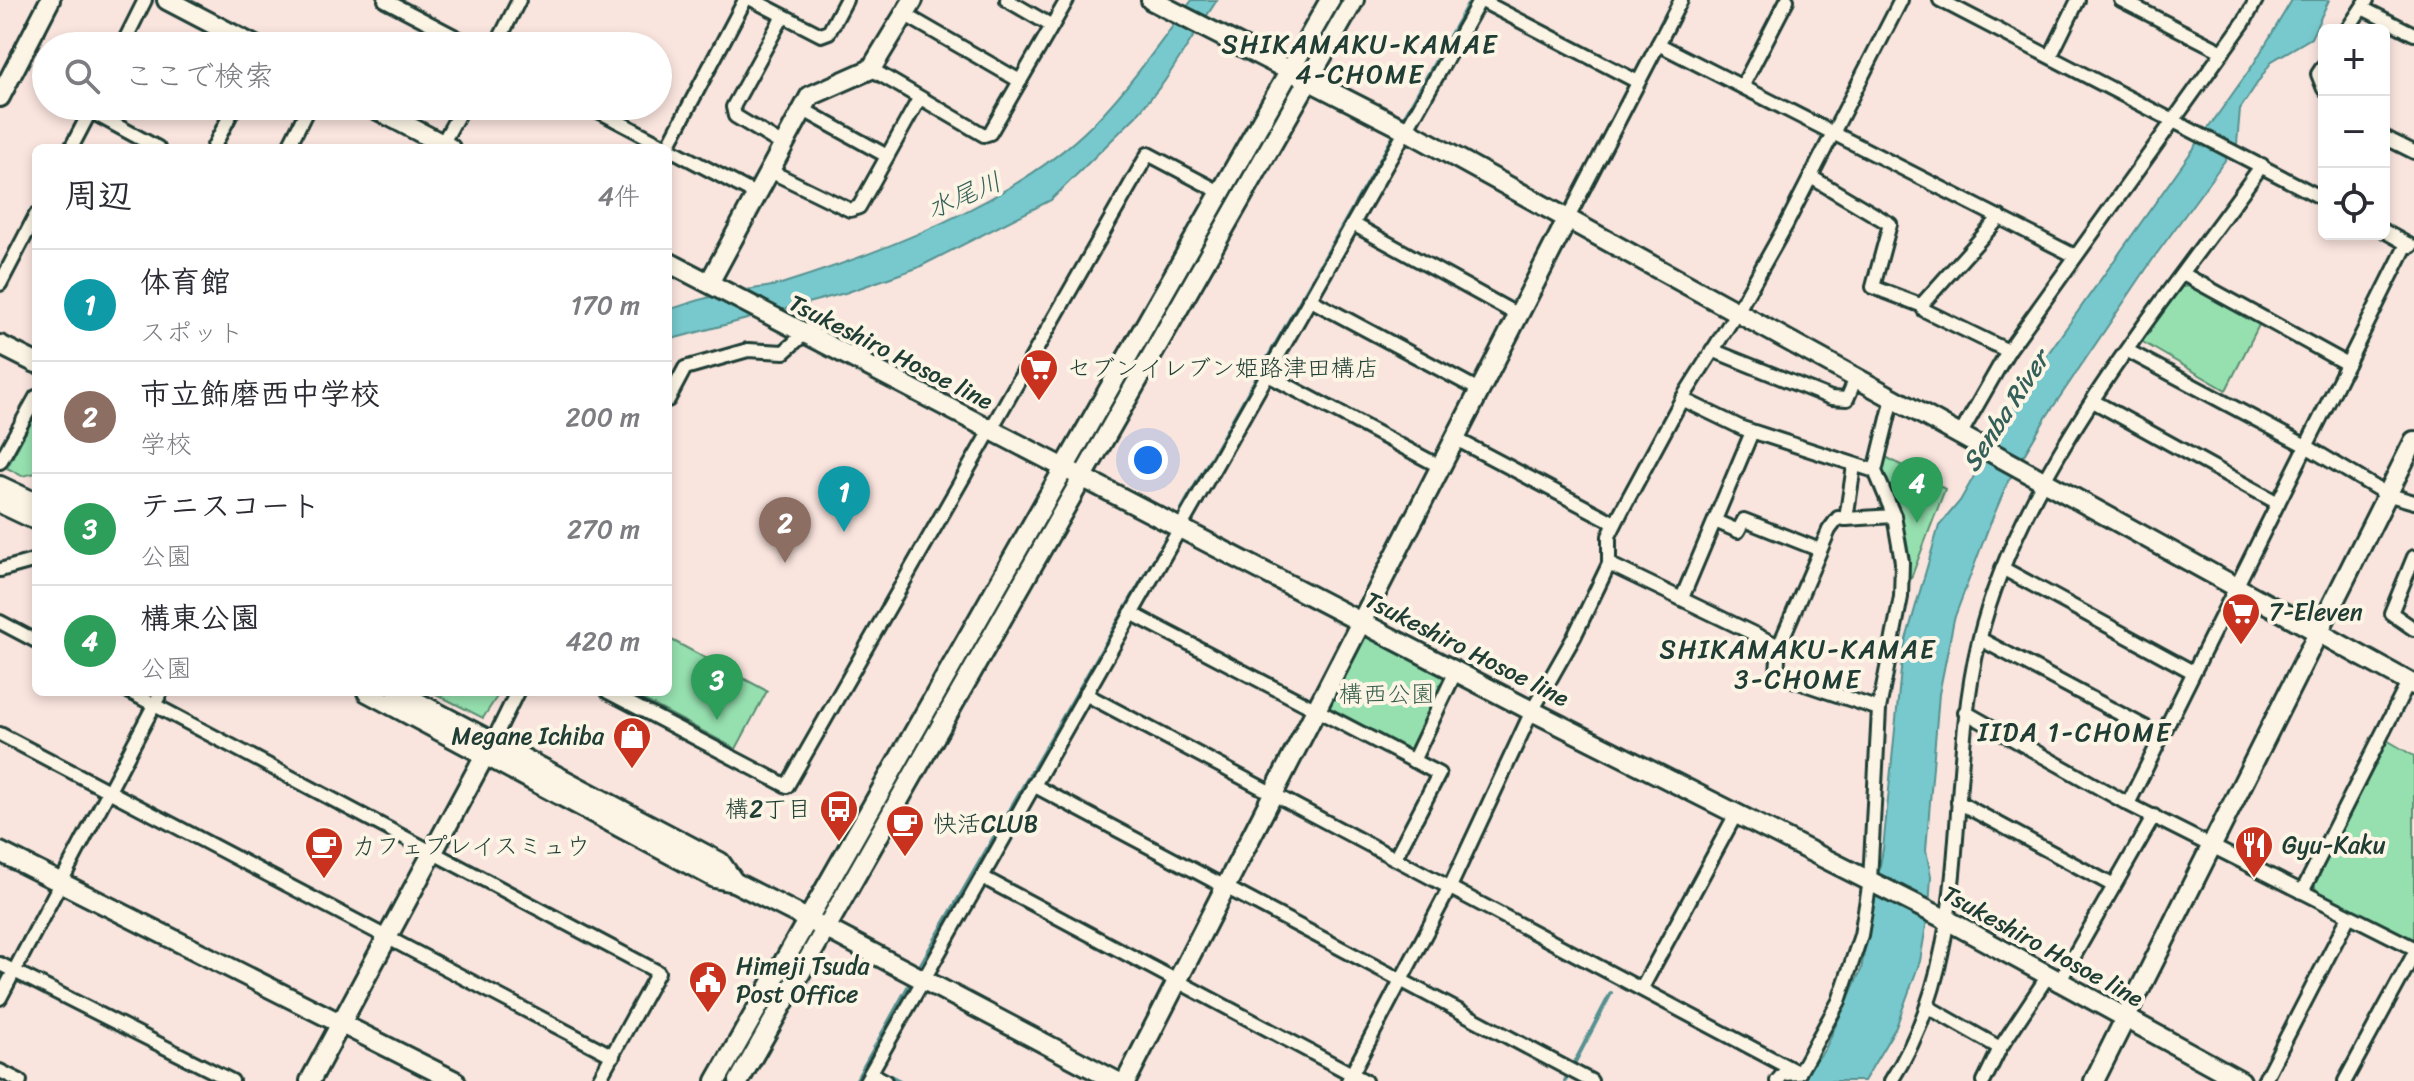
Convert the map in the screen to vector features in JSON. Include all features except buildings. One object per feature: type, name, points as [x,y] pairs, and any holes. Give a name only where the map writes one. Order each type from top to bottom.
[{"type":"street","points":[[34,32],[50,0]]},
{"type":"street","points":[[129,32],[145,0]]},
{"type":"street","points":[[167,0],[189,5],[232,32]]},
{"type":"street","points":[[385,0],[446,32]]},
{"type":"street","points":[[503,32],[519,0]]},
{"type":"street","points":[[669,144],[745,0]]},
{"type":"street","points":[[753,0],[821,35],[829,32],[846,0]]},
{"type":"street","points":[[1007,0],[1052,26]]},
{"type":"street","points":[[871,69],[984,135],[990,133],[1067,0]]},
{"type":"street","points":[[1151,0],[1406,130],[2411,683],[2302,892]]},
{"type":"street","points":[[716,1081],[1330,0]]},
{"type":"street","points":[[739,1081],[1354,0]]},
{"type":"street","points":[[885,1081],[868,1077],[1480,0],[1503,4],[1638,82]]},
{"type":"street","points":[[1126,1081],[1439,466],[1681,0]]},
{"type":"street","points":[[1743,85],[1787,0]]},
{"type":"street","points":[[1350,1078],[1450,887],[1532,711],[1574,637],[1609,564],[1607,545],[1615,523],[1682,399],[1737,312],[1811,177],[1901,0]]},
{"type":"street","points":[[1940,0],[2318,196]]},
{"type":"street","points":[[2051,55],[2078,0]]},
{"type":"street","points":[[2121,0],[2223,52]]},
{"type":"street","points":[[1960,435],[2008,351],[2223,52],[2256,0]]},
{"type":"street","points":[[2351,24],[2364,4],[2414,34]]},
{"type":"street","points":[[709,283],[810,96],[871,69],[908,7],[1020,81]]},
{"type":"street","points":[[783,16],[733,107],[735,116],[783,145]]},
{"type":"street","points":[[0,97],[32,35]]},
{"type":"street","points":[[1658,44],[2075,256]]},
{"type":"street","points":[[770,171],[850,210],[859,207],[919,99]]},
{"type":"street","points":[[802,109],[887,156]]},
{"type":"street","points":[[73,144],[85,120]]},
{"type":"street","points":[[111,120],[151,144]]},
{"type":"street","points":[[215,144],[228,120]]},
{"type":"street","points":[[293,144],[303,120]]},
{"type":"street","points":[[395,120],[439,144]]},
{"type":"street","points":[[445,144],[457,120]]},
{"type":"street","points":[[616,120],[661,144]]},
{"type":"street","points":[[2390,140],[2414,152]]},
{"type":"street","points":[[672,150],[757,195]]},
{"type":"street","points":[[616,696],[787,786],[1148,154],[1222,193]]},
{"type":"street","points":[[1891,1081],[1905,1060],[1928,1007],[1958,802],[1965,712],[1980,639],[2002,568],[2045,483],[2093,401],[2183,274],[2256,162]]},
{"type":"street","points":[[1811,177],[1890,224],[1873,287],[1923,306],[1924,310],[2008,351]]},
{"type":"street","points":[[1923,306],[2000,217]]},
{"type":"street","points":[[0,284],[32,223]]},
{"type":"street","points":[[1353,224],[1518,315]]},
{"type":"street","points":[[2128,804],[2347,364],[2411,245],[2390,234]]},
{"type":"street","name":"Tsukeshiro Hosoe line","points":[[672,264],[1532,711],[1943,918],[2232,1079]]},
{"type":"street","points":[[2183,274],[2347,364]]},
{"type":"street","points":[[1309,299],[1479,390]]},
{"type":"street","points":[[672,392],[685,368],[748,350],[784,352],[796,330]]},
{"type":"street","points":[[0,345],[32,361]]},
{"type":"street","points":[[1712,350],[1831,398],[1847,399],[1856,378]]},
{"type":"street","points":[[2128,351],[2306,446],[2386,494],[2414,502]]},
{"type":"street","points":[[1268,375],[1439,466]]},
{"type":"street","points":[[1799,1073],[1839,1001],[1861,935],[1872,882],[1879,709],[1901,597],[1902,562],[1894,516],[1875,471],[1893,398]]},
{"type":"street","points":[[1682,399],[1752,432],[1875,471]]},
{"type":"street","points":[[2093,401],[2278,503]]},
{"type":"street","points":[[0,462],[32,404]]},
{"type":"street","points":[[1682,598],[1752,432]]},
{"type":"street","points":[[1454,438],[1615,523]]},
{"type":"street","points":[[2094,1081],[2414,441]]},
{"type":"street","points":[[1846,519],[1854,466]]},
{"type":"street","points":[[0,492],[32,502]]},
{"type":"street","points":[[0,492],[32,517]]},
{"type":"street","points":[[1879,709],[1784,677],[1777,672],[1779,646],[1820,550],[1838,518],[1894,516]]},
{"type":"street","points":[[1715,521],[1738,531],[1744,520],[1820,550]]},
{"type":"street","points":[[2414,557],[2411,572],[2391,613],[2414,629]]},
{"type":"street","points":[[0,570],[32,561]]},
{"type":"street","points":[[1609,564],[1779,646]]},
{"type":"street","points":[[2002,568],[2193,672]]},
{"type":"street","points":[[1131,613],[1439,774],[1395,858]]},
{"type":"street","points":[[0,622],[32,639]]},
{"type":"street","points":[[1980,639],[2160,735]]},
{"type":"street","points":[[1413,761],[1456,671]]},
{"type":"street","points":[[1085,694],[1799,1073]]},
{"type":"street","points":[[137,696],[658,972],[598,1081]]},
{"type":"street","points":[[0,998],[159,696]]},
{"type":"street","points":[[376,696],[489,748]]},
{"type":"street","points":[[404,696],[715,878],[734,882],[825,928],[1116,1081]]},
{"type":"street","points":[[310,1081],[515,696]]},
{"type":"street","points":[[1965,712],[2128,804],[2212,844],[2414,951],[2345,1081]]},
{"type":"street","points":[[0,734],[613,1056]]},
{"type":"street","points":[[1033,785],[1591,1081]]},
{"type":"street","points":[[1958,802],[2114,886]]},
{"type":"street","points":[[1642,988],[1737,812]]},
{"type":"street","points":[[1984,1081],[2000,1048],[2053,980],[2114,886],[2154,816]]},
{"type":"street","points":[[0,852],[455,1081]]},
{"type":"street","points":[[982,877],[1177,980],[1350,1078],[1365,1081]]},
{"type":"street","points":[[2264,1081],[2349,916]]},
{"type":"street","points":[[0,964],[232,1081]]},
{"type":"street","points":[[1928,1007],[2000,1048]]},
{"type":"street","points":[[0,1071],[20,1081]]},
{"type":"street","points":[[1777,1081],[1783,1074],[1799,1073]]},
{"type":"green space","points":[[2189,286],[2260,323],[2226,390],[2141,341],[2182,287]]},
{"type":"green space","points":[[32,421],[32,474],[22,476],[7,468]]},
{"type":"green space","points":[[1884,456],[1945,489],[1908,586],[1899,511],[1882,475]]},
{"type":"green space","name":"構西公園","points":[[1363,635],[1448,679],[1412,752],[1326,709]]},
{"type":"green space","points":[[672,640],[767,691],[736,749],[637,696],[672,696]]},
{"type":"green space","points":[[440,696],[497,696],[483,718]]},
{"type":"green space","points":[[2385,739],[2414,756],[2414,940],[2317,892],[2314,884]]},
{"type":"water","points":[[1192,0],[1217,0],[1164,82],[1136,116],[1051,200],[917,268],[845,293],[672,339],[672,309],[720,295],[781,284],[905,240],[988,200],[1062,152],[1093,124],[1145,64]]},
{"type":"water","points":[[2292,0],[2329,0],[2311,38],[2272,61],[2240,109],[2237,144],[2155,256],[2047,416],[2007,484],[1988,529],[1954,619],[1939,694],[1926,850],[1931,876],[1929,909],[1920,961],[1896,1027],[1864,1081],[1801,1081],[1825,1049],[1861,970],[1883,849],[1903,650],[1939,526],[1960,501],[2025,386],[2253,65]]},
{"type":"waterway","points":[[1402,121],[1468,4]]},
{"type":"waterway","points":[[1182,509],[1396,132]]},
{"type":"waterway","points":[[917,971],[1165,540]]},
{"type":"waterway","points":[[856,1081],[913,978]]},
{"type":"waterway","points":[[1565,1081],[1611,993]]},
{"type":"waterway","points":[[875,1068],[900,1081]]},
{"type":"place","name":"セブンイレブン姫路津田構店","points":[[1039,402]]},
{"type":"place","name":"構東公園","points":[[1917,523]]},
{"type":"place","name":"体育館","points":[[844,532]]},
{"type":"place","name":"市立飾磨西中学校","points":[[785,563]]},
{"type":"place","name":"7-Eleven","points":[[2241,646]]},
{"type":"place","name":"テニスコート","points":[[717,720]]},
{"type":"place","name":"Megane Ichiba","points":[[632,770]]},
{"type":"place","name":"構2丁目","points":[[839,843]]},
{"type":"place","name":"快活CLUB","points":[[905,858]]},
{"type":"place","name":"Gyu-Kaku","points":[[2254,879]]},
{"type":"place","name":"カフェプレイスミュウ","points":[[324,880]]},
{"type":"place","name":"Himeji Tsuda Post Office","points":[[708,1014]]},
{"type":"district","name":"SHIKAMAKU-KAMAE 4-CHOME","points":[[1360,59]]},
{"type":"district","name":"SHIKAMAKU-KAMAE 3-CHOME","points":[[1798,664]]},
{"type":"district","name":"IIDA 1-CHOME","points":[[2075,732]]},
{"type":"water label","name":"水尾川","points":[[964,195]]},
{"type":"water label","name":"Senba River","points":[[2005,411]]}]
